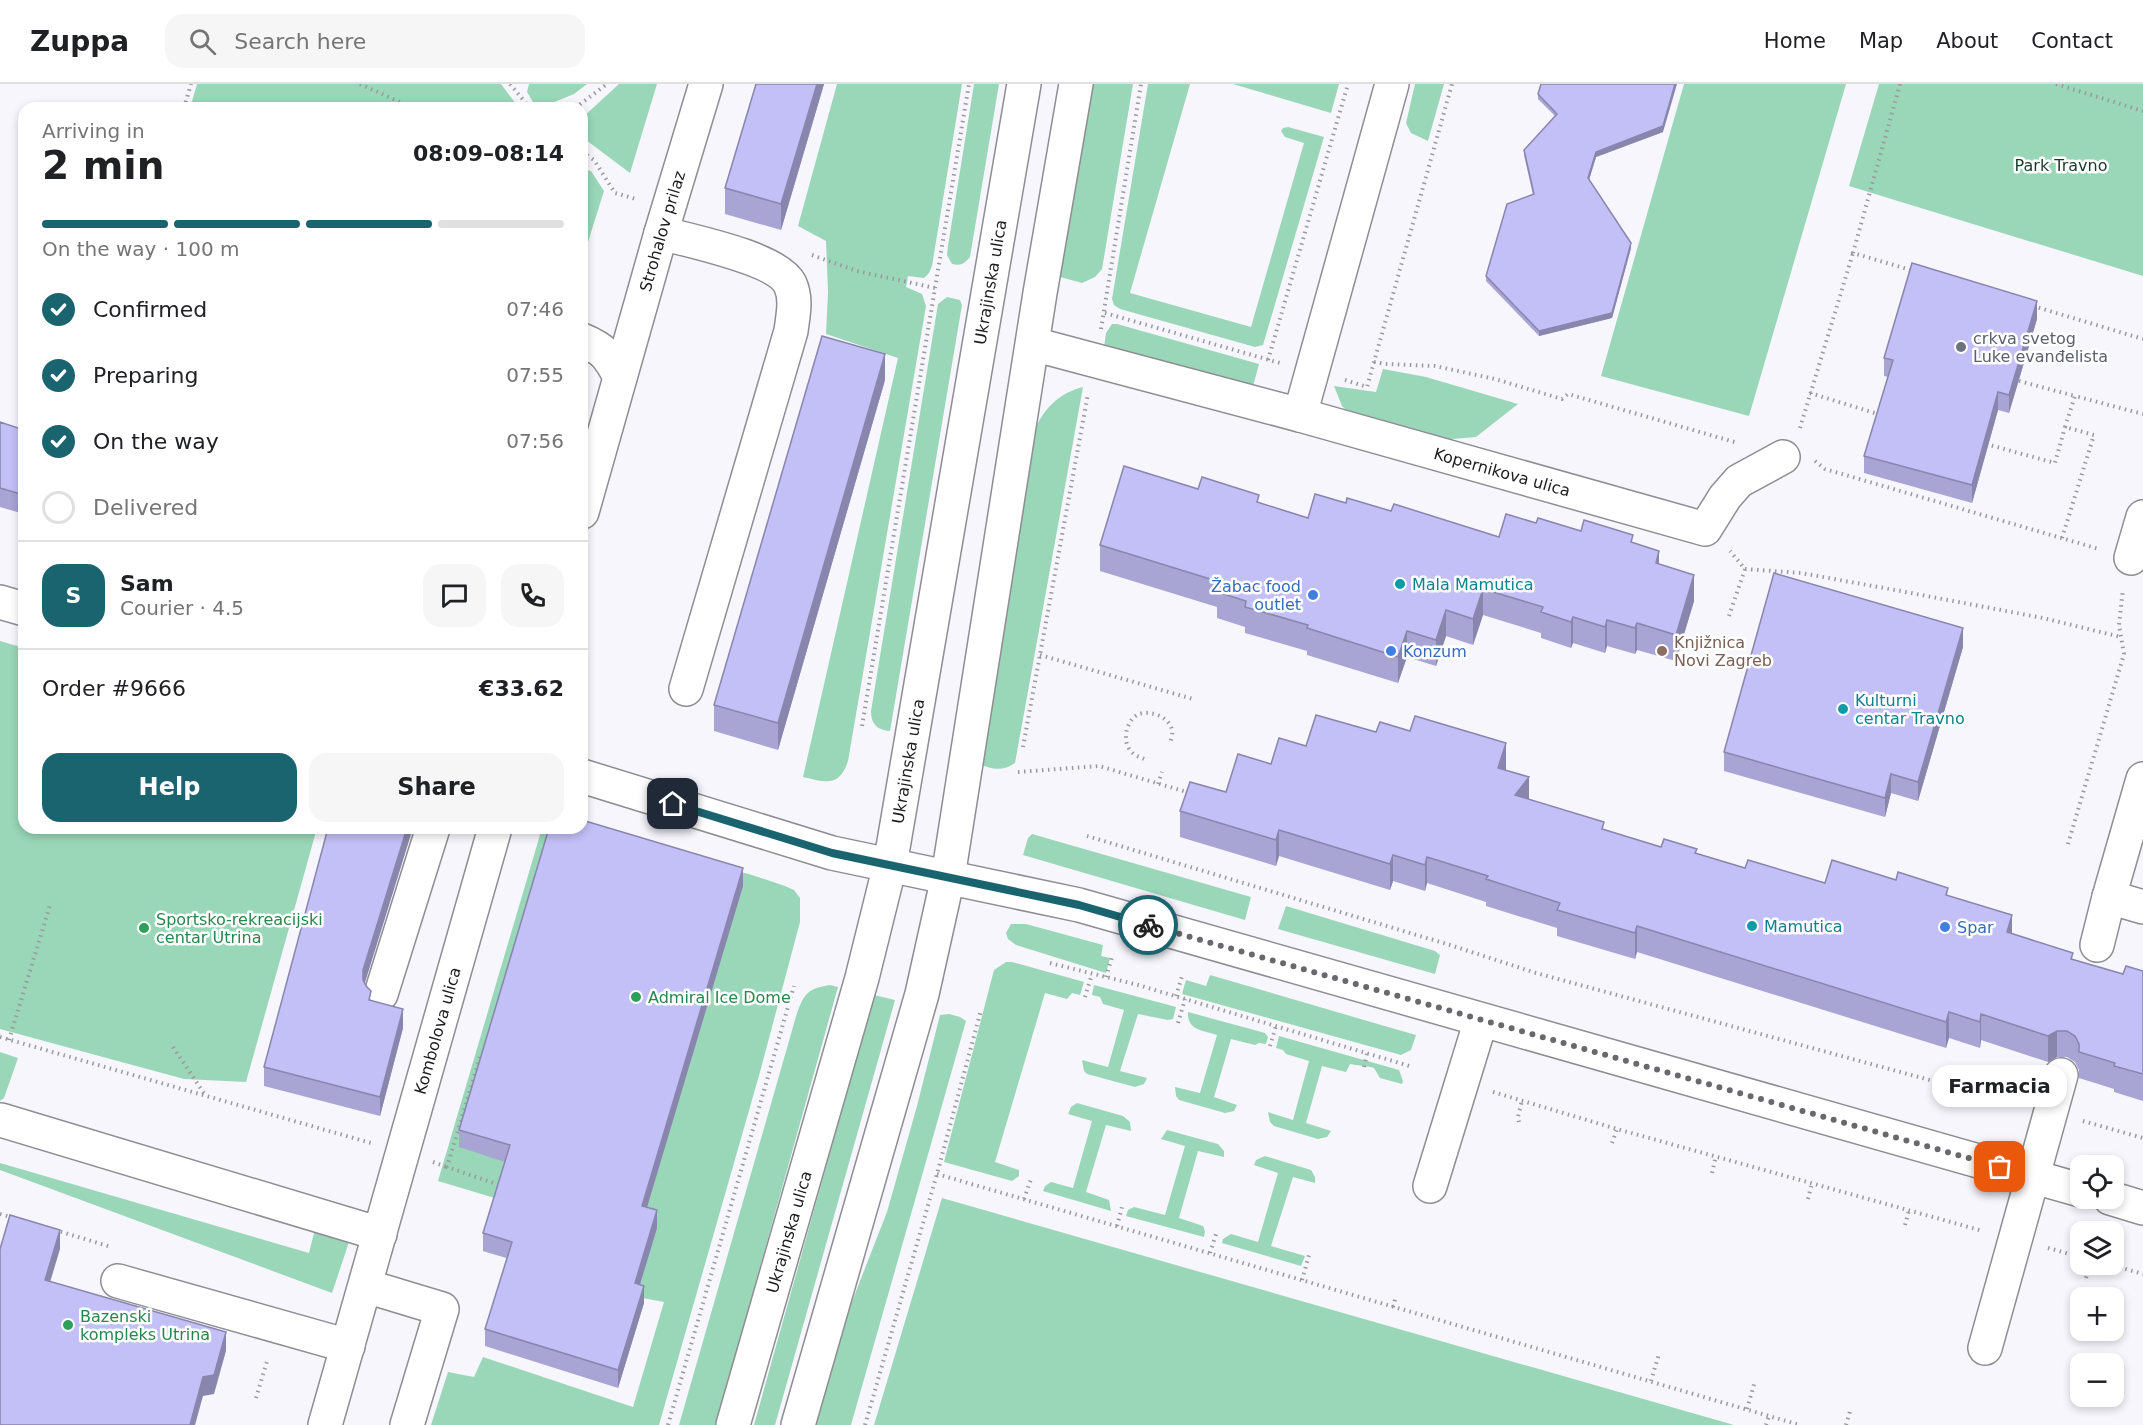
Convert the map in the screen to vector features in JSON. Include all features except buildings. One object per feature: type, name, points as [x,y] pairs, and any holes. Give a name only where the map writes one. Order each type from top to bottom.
[{"type":"street","name":"Strohalov prilaz","points":[[588,491],[706,84]]},
{"type":"street","name":"Ukrajinska ulica","points":[[733,1425],[862,978],[890,865],[1024,84]]},
{"type":"street","points":[[798,1425],[922,994],[948,877],[1076,84]]},
{"type":"street","points":[[1300,415],[1392,84]]},
{"type":"street","points":[[661,233],[755,259],[775,268],[790,283],[795,304],[791,331],[686,690]]},
{"type":"street","points":[[588,342],[599,347],[611,358],[620,377]]},
{"type":"street","name":"Kopernikova ulica","points":[[1033,344],[1300,415],[1705,529]]},
{"type":"street","points":[[1705,529],[1725,497],[1739,481],[1789,451]]},
{"type":"street","points":[[2131,558],[2143,517]]},
{"type":"street","points":[[0,602],[18,607]]},
{"type":"street","points":[[588,778],[832,853],[1079,905],[2070,1187]]},
{"type":"street","points":[[2097,945],[2143,779]]},
{"type":"street","points":[[381,994],[431,834]]},
{"type":"street","name":"Kombolova ulica","points":[[325,1425],[366,1286],[487,834]]},
{"type":"street","points":[[2109,897],[2143,907]]},
{"type":"street","points":[[1430,1186],[1481,1020]]},
{"type":"street","points":[[1985,1348],[2061,1075]]},
{"type":"street","points":[[1,1120],[380,1234]]},
{"type":"street","points":[[2124,1202],[2143,1208]]},
{"type":"street","points":[[118,1281],[348,1346]]},
{"type":"street","points":[[366,1286],[442,1308],[407,1425]]},
{"type":"path","points":[[186,102],[191,84]]},
{"type":"path","points":[[360,84],[400,102]]},
{"type":"path","points":[[510,84],[525,102]]},
{"type":"path","points":[[583,102],[606,84]]},
{"type":"path","points":[[862,726],[969,84]]},
{"type":"path","points":[[1099,339],[1141,84]]},
{"type":"path","points":[[1268,360],[1348,84]]},
{"type":"path","points":[[1367,387],[1452,84]]},
{"type":"path","points":[[1789,451],[1810,393],[1853,253],[1900,84]]},
{"type":"path","points":[[2056,84],[2143,111]]},
{"type":"path","points":[[588,156],[594,160],[615,193]]},
{"type":"path","points":[[1853,253],[1920,273]]},
{"type":"path","points":[[2032,306],[2143,339]]},
{"type":"path","points":[[1105,313],[1311,371]]},
{"type":"path","points":[[1374,362],[1435,366],[1535,390],[1562,399],[1568,394],[1789,451],[1825,469],[2131,558],[2125,576],[2119,625],[2124,654],[2068,844]]},
{"type":"path","points":[[2019,381],[2143,414]]},
{"type":"path","points":[[1023,747],[1089,392]]},
{"type":"path","points":[[1810,393],[1882,415]]},
{"type":"path","points":[[1986,444],[2055,463],[2076,396]]},
{"type":"path","points":[[2062,538],[2094,435],[2065,427]]},
{"type":"path","points":[[1705,529],[1723,542],[1745,569],[1801,573],[2043,618],[2121,637]]},
{"type":"path","points":[[1729,616],[1745,569]]},
{"type":"path","points":[[1040,655],[1193,699]]},
{"type":"path","points":[[1144,759],[1130,752],[1126,745],[1129,723],[1137,716],[1149,713],[1158,715],[1167,722],[1172,730],[1170,744]]},
{"type":"path","points":[[1018,772],[1099,766],[1200,796]]},
{"type":"path","points":[[1158,784],[1162,772]]},
{"type":"path","points":[[1087,836],[1536,973],[2018,1104]]},
{"type":"path","points":[[9,1040],[50,905]]},
{"type":"path","points":[[1106,977],[1113,954]]},
{"type":"path","points":[[1050,963],[1176,996],[1413,1067]]},
{"type":"path","points":[[1176,996],[1183,973]]},
{"type":"path","points":[[1085,997],[1092,974]]},
{"type":"path","points":[[668,1425],[794,986]]},
{"type":"path","points":[[1178,1023],[1185,999]]},
{"type":"path","points":[[865,1425],[981,1010]]},
{"type":"path","points":[[1270,1046],[1276,1026]]},
{"type":"path","points":[[0,1037],[382,1147]]},
{"type":"path","points":[[173,1047],[206,1096]]},
{"type":"path","points":[[482,1053],[447,1167],[503,1186]]},
{"type":"path","points":[[1364,1066],[1367,1053]]},
{"type":"path","points":[[1484,1089],[1617,1129],[1950,1222]]},
{"type":"path","points":[[1520,1122],[1518,1117],[1522,1100]]},
{"type":"path","points":[[2087,1122],[2143,1138]]},
{"type":"path","points":[[1612,1143],[1617,1129]]},
{"type":"path","points":[[1712,1173],[1716,1156]]},
{"type":"path","points":[[937,1174],[1800,1425]]},
{"type":"path","points":[[1024,1199],[1031,1179]]},
{"type":"path","points":[[1808,1199],[1812,1183]]},
{"type":"path","points":[[1117,1226],[1124,1203]]},
{"type":"path","points":[[1905,1225],[1909,1210]]},
{"type":"path","points":[[1210,1253],[1217,1232]]},
{"type":"path","points":[[2046,1248],[2070,1254]]},
{"type":"path","points":[[1302,1280],[1309,1255]]},
{"type":"path","points":[[2124,1269],[2143,1274]]},
{"type":"path","points":[[1393,1307],[1396,1296]]},
{"type":"path","points":[[1651,1381],[1659,1354]]},
{"type":"path","points":[[1747,1409],[1755,1381]]},
{"type":"path","points":[[1846,1425],[1851,1408]]},
{"type":"path","points":[[1766,1425],[1769,1416]]},
{"type":"green space","points":[[197,84],[501,84],[514,102],[192,102]]},
{"type":"green space","points":[[529,84],[587,84],[574,94],[554,102],[533,102],[527,92]]},
{"type":"green space","points":[[619,84],[657,84],[630,173],[588,142],[588,112]]},
{"type":"green space","points":[[837,84],[962,84],[932,266],[924,278],[908,276],[906,287],[922,294],[926,306],[848,761],[840,776],[825,781],[803,777],[898,358],[826,334],[828,292],[826,241],[798,226]]},
{"type":"green space","points":[[974,84],[999,84],[970,257],[962,264],[955,265],[947,255]]},
{"type":"green space","points":[[1092,84],[1133,84],[1102,269],[1095,277],[1082,283],[1060,277]]},
{"type":"green space","points":[[1148,84],[1190,84],[1130,293],[1251,327],[1304,143],[1285,137],[1281,131],[1288,127],[1324,137],[1263,345],[1255,347],[1120,309],[1114,305],[1112,299]]},
{"type":"green space","points":[[1233,84],[1339,84],[1331,113]]},
{"type":"green space","points":[[1415,84],[1444,84],[1428,141],[1411,133],[1406,123]]},
{"type":"green space","points":[[1684,84],[1846,84],[1749,416],[1601,376]]},
{"type":"green space","name":"Park Travno","points":[[1879,84],[2143,84],[2143,276],[1849,186]]},
{"type":"green space","points":[[588,170],[591,171],[604,191],[588,242]]},
{"type":"green space","points":[[947,297],[960,300],[962,305],[890,731],[878,728],[872,719],[871,711],[938,304]]},
{"type":"green space","points":[[1112,324],[1259,364],[1252,390],[1104,348],[1106,333]]},
{"type":"green space","points":[[1383,369],[1426,377],[1518,404],[1476,437],[1441,440],[1350,414],[1342,406],[1334,386],[1376,392]]},
{"type":"green space","points":[[1083,387],[1015,763],[998,769],[989,768],[980,764],[1034,432],[1042,416],[1053,403],[1066,393]]},
{"type":"green space","name":"Sportsko-rekreacijski centar Utrina","points":[[0,641],[18,646],[18,834],[315,834],[246,1082],[184,1079],[0,1029]]},
{"type":"green space","name":"Admiral Ice Dome","points":[[540,834],[587,834],[749,874],[794,890],[800,898],[800,922],[760,1072],[659,1425],[431,1425],[448,1372],[474,1377],[483,1357],[633,1407],[664,1302],[637,1297],[483,1251],[498,1199],[438,1181]]},
{"type":"green space","points":[[1032,834],[1251,897],[1245,920],[1023,855],[1028,838]]},
{"type":"green space","points":[[1286,906],[1435,951],[1440,955],[1435,974],[1278,929]]},
{"type":"green space","points":[[1011,924],[1026,924],[1103,945],[1101,956],[1110,958],[1106,973],[1016,945],[1008,939],[1006,933]]},
{"type":"green space","points":[[1006,962],[1084,982],[1080,995],[1072,993],[1067,999],[1045,993],[995,1162],[1019,1170],[1019,1176],[1012,1181],[944,1162],[994,970]]},
{"type":"green space","points":[[1210,975],[1416,1035],[1411,1050],[1401,1055],[1182,994],[1186,980],[1206,986]]},
{"type":"green space","points":[[830,985],[838,987],[716,1425],[679,1425],[797,1013],[802,1000],[808,993]]},
{"type":"green space","points":[[1094,985],[1176,1007],[1173,1019],[1168,1020],[1138,1014],[1120,1071],[1147,1078],[1144,1084],[1135,1087],[1087,1074],[1084,1071],[1082,1060],[1108,1067],[1124,1010],[1103,1004],[1100,997],[1092,995]]},
{"type":"green space","points":[[874,995],[895,1000],[775,1425],[754,1425]]},
{"type":"green space","points":[[1188,1012],[1265,1033],[1268,1037],[1266,1044],[1255,1045],[1231,1039],[1214,1097],[1237,1105],[1234,1111],[1225,1113],[1179,1100],[1176,1096],[1175,1087],[1200,1093],[1217,1035],[1201,1031],[1193,1026],[1188,1018]]},
{"type":"green space","points":[[949,1014],[966,1021],[851,1425],[812,1425],[846,1317],[887,1212],[940,1015]]},
{"type":"green space","points":[[1279,1036],[1399,1070],[1402,1084],[1380,1078],[1371,1067],[1350,1064],[1346,1072],[1322,1066],[1306,1123],[1331,1131],[1327,1137],[1318,1139],[1274,1126],[1270,1122],[1268,1112],[1293,1120],[1309,1061],[1286,1054],[1283,1050],[1276,1048]]},
{"type":"green space","points":[[0,1052],[18,1058],[4,1098],[0,1101]]},
{"type":"green space","points":[[1077,1103],[1123,1116],[1130,1122],[1131,1131],[1106,1125],[1086,1192],[1109,1200],[1111,1211],[1043,1191],[1045,1186],[1051,1182],[1073,1188],[1092,1121],[1068,1114],[1071,1107]]},
{"type":"green space","points":[[1167,1130],[1218,1144],[1224,1151],[1224,1157],[1198,1151],[1179,1218],[1203,1226],[1204,1237],[1126,1216],[1128,1210],[1134,1207],[1165,1215],[1185,1146],[1161,1139]]},
{"type":"green space","points":[[1265,1156],[1311,1170],[1315,1177],[1315,1183],[1293,1177],[1271,1246],[1305,1256],[1301,1266],[1222,1243],[1223,1239],[1231,1234],[1258,1242],[1278,1173],[1254,1165],[1256,1160]]},
{"type":"green space","points":[[0,1163],[309,1253],[315,1229],[349,1242],[332,1293],[0,1170]]},
{"type":"green space","points":[[942,1198],[1734,1425],[874,1425]]},
{"type":"way so far","points":[[1148,925],[2000,1167]]},
{"type":"place","name":"crkva svetog Luke evanđelista","points":[[1961,347]]},
{"type":"place","name":"Mala Mamutica","points":[[1400,584]]},
{"type":"place","name":"Žabac food outlet","points":[[1313,595]]},
{"type":"place","name":"Konzum","points":[[1391,651]]},
{"type":"place","name":"Knjižnica Novi Zagreb","points":[[1662,651]]},
{"type":"place","name":"Kulturni centar Travno","points":[[1843,709]]},
{"type":"place","name":"Mamutica","points":[[1752,926]]},
{"type":"place","name":"Spar","points":[[1945,927]]},
{"type":"place","name":"Sportsko-rekreacijski centar Utrina","points":[[144,928]]},
{"type":"place","name":"Admiral Ice Dome","points":[[636,997]]},
{"type":"place","name":"Farmacia","points":[[2000,1167]]},
{"type":"place","name":"Bazenski kompleks Utrina","points":[[68,1325]]},
{"type":"route","points":[[673,804],[832,853],[1079,905],[1148,925]]}]
